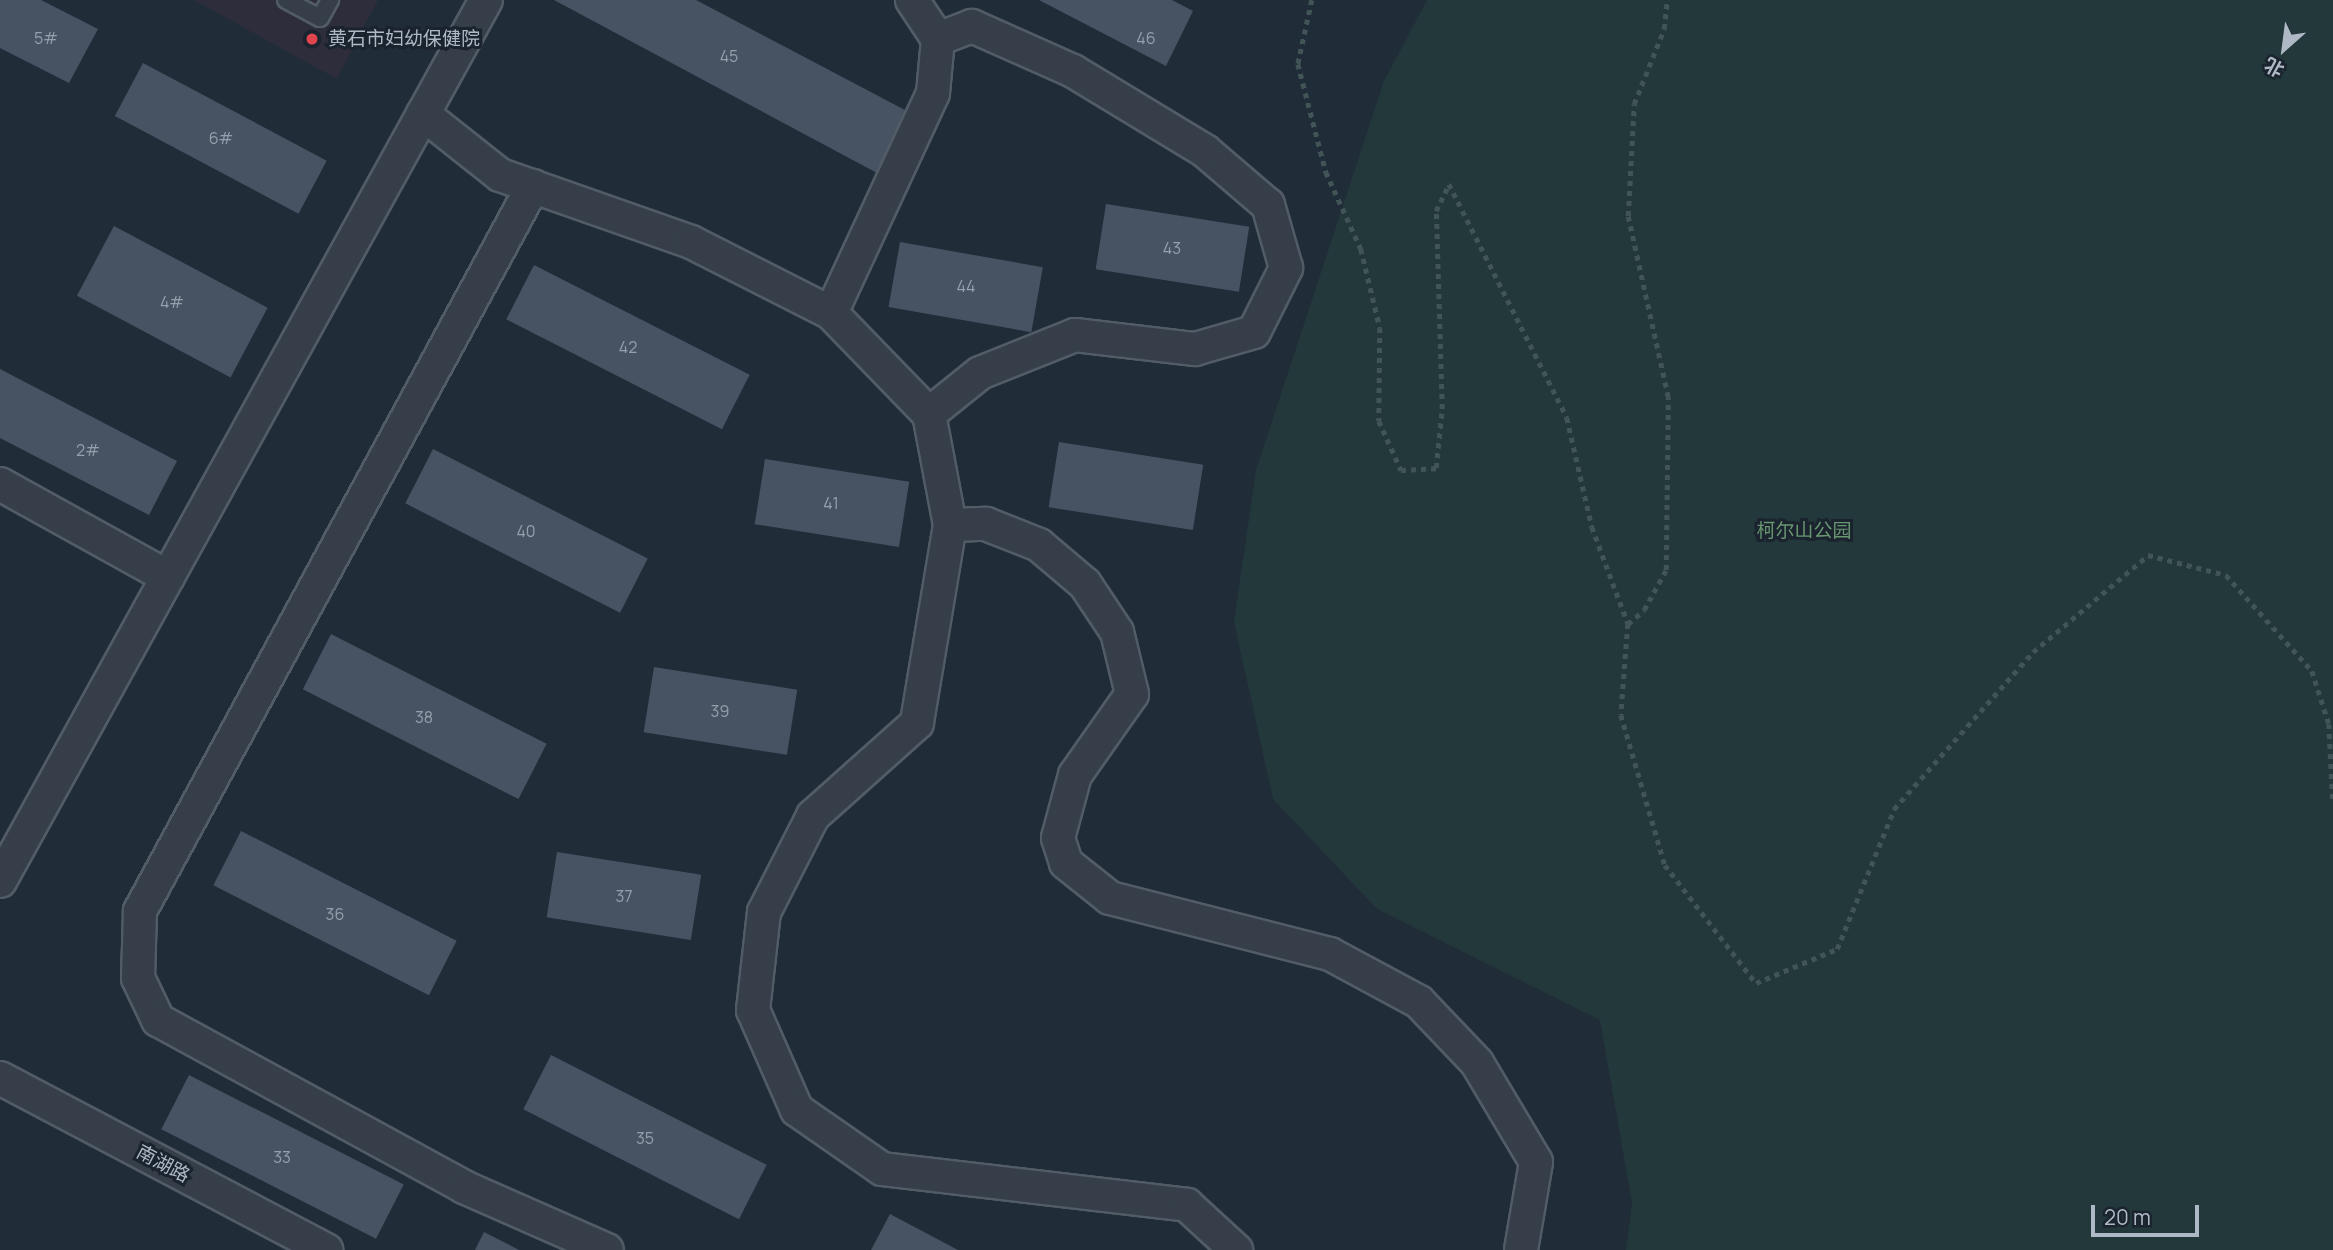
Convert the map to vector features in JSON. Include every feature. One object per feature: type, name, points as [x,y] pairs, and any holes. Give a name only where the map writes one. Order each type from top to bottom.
[{"type":"street","points":[[0,881],[486,0]]},
{"type":"street","points":[[831,313],[933,93],[938,39],[912,0]]},
{"type":"street","points":[[929,414],[980,373],[1075,335],[1195,349],[1254,332],[1286,268],[1268,205],[1205,151],[1073,71],[972,26],[938,39]]},
{"type":"street","points":[[423,114],[500,175],[691,242],[831,313],[929,414],[950,525],[917,723],[813,816],[764,912],[753,1010],[797,1110],[882,1169],[1187,1205],[1236,1250]]},
{"type":"street","points":[[533,186],[140,911],[138,978],[158,1020],[464,1187],[607,1250]]},
{"type":"street","points":[[0,484],[168,577]]},
{"type":"street","points":[[950,525],[986,524],[1039,545],[1085,584],[1116,632],[1132,694],[1075,775],[1058,838],[1066,863],[1110,898],[1330,954],[1419,1002],[1484,1072],[1536,1162],[1521,1250]]},
{"type":"street","name":"南湖路","points":[[0,1078],[326,1250]]},
{"type":"lane","points":[[286,0],[320,18],[330,0]]},
{"type":"path","points":[[1312,0],[1298,64],[1326,172],[1361,249],[1380,328],[1378,421],[1401,470],[1436,468],[1442,409],[1436,211],[1449,184],[1567,418],[1592,527],[1628,624],[1621,715],[1665,865],[1756,983],[1837,949],[1894,809],[2033,652],[2148,555],[2226,575],[2312,671],[2329,724],[2333,802]]},
{"type":"path","points":[[1628,624],[1644,610],[1666,570],[1668,397],[1628,216],[1634,104],[1664,29],[1667,0]]},
{"type":"shaded area","name":"黄石市妇幼保健院","points":[[194,0],[378,0],[337,79]]},
{"type":"green space","name":"柯尔山公园","points":[[1427,0],[2333,0],[2333,1250],[1626,1250],[1632,1203],[1600,1020],[1377,909],[1273,799],[1234,622],[1256,470],[1384,81]]},
{"type":"building","points":[[0,0],[41,0],[98,29],[69,83],[0,48]]},
{"type":"building","points":[[554,0],[696,0],[905,110],[877,173]]},
{"type":"building","points":[[1039,0],[1172,0],[1193,11],[1166,66]]},
{"type":"building","points":[[143,63],[327,161],[298,214],[115,116]]},
{"type":"building","points":[[1106,204],[1249,227],[1239,292],[1096,269]]},
{"type":"building","points":[[114,226],[268,308],[231,377],[77,296]]},
{"type":"building","points":[[900,242],[1043,267],[1031,332],[889,307]]},
{"type":"building","points":[[534,265],[750,375],[722,429],[506,319]]},
{"type":"building","points":[[0,369],[177,461],[149,515],[0,438]]},
{"type":"building","points":[[1059,442],[1203,465],[1193,530],[1049,507]]},
{"type":"building","points":[[433,449],[648,558],[620,613],[405,503]]},
{"type":"building","points":[[765,459],[909,482],[899,547],[755,524]]},
{"type":"building","points":[[331,634],[547,744],[518,799],[303,689]]},
{"type":"building","points":[[654,667],[797,690],[787,755],[644,732]]},
{"type":"building","points":[[241,831],[457,941],[429,995],[213,885]]},
{"type":"building","points":[[557,852],[701,875],[691,940],[547,917]]},
{"type":"building","points":[[551,1055],[767,1165],[739,1219],[523,1109]]},
{"type":"building","points":[[189,1075],[404,1184],[376,1239],[161,1129]]},
{"type":"building","points":[[890,1214],[958,1250],[871,1250]]},
{"type":"building","points":[[484,1232],[519,1250],[475,1250]]},
{"type":"place","name":"黄石市妇幼保健院","points":[[312,39]]}]
